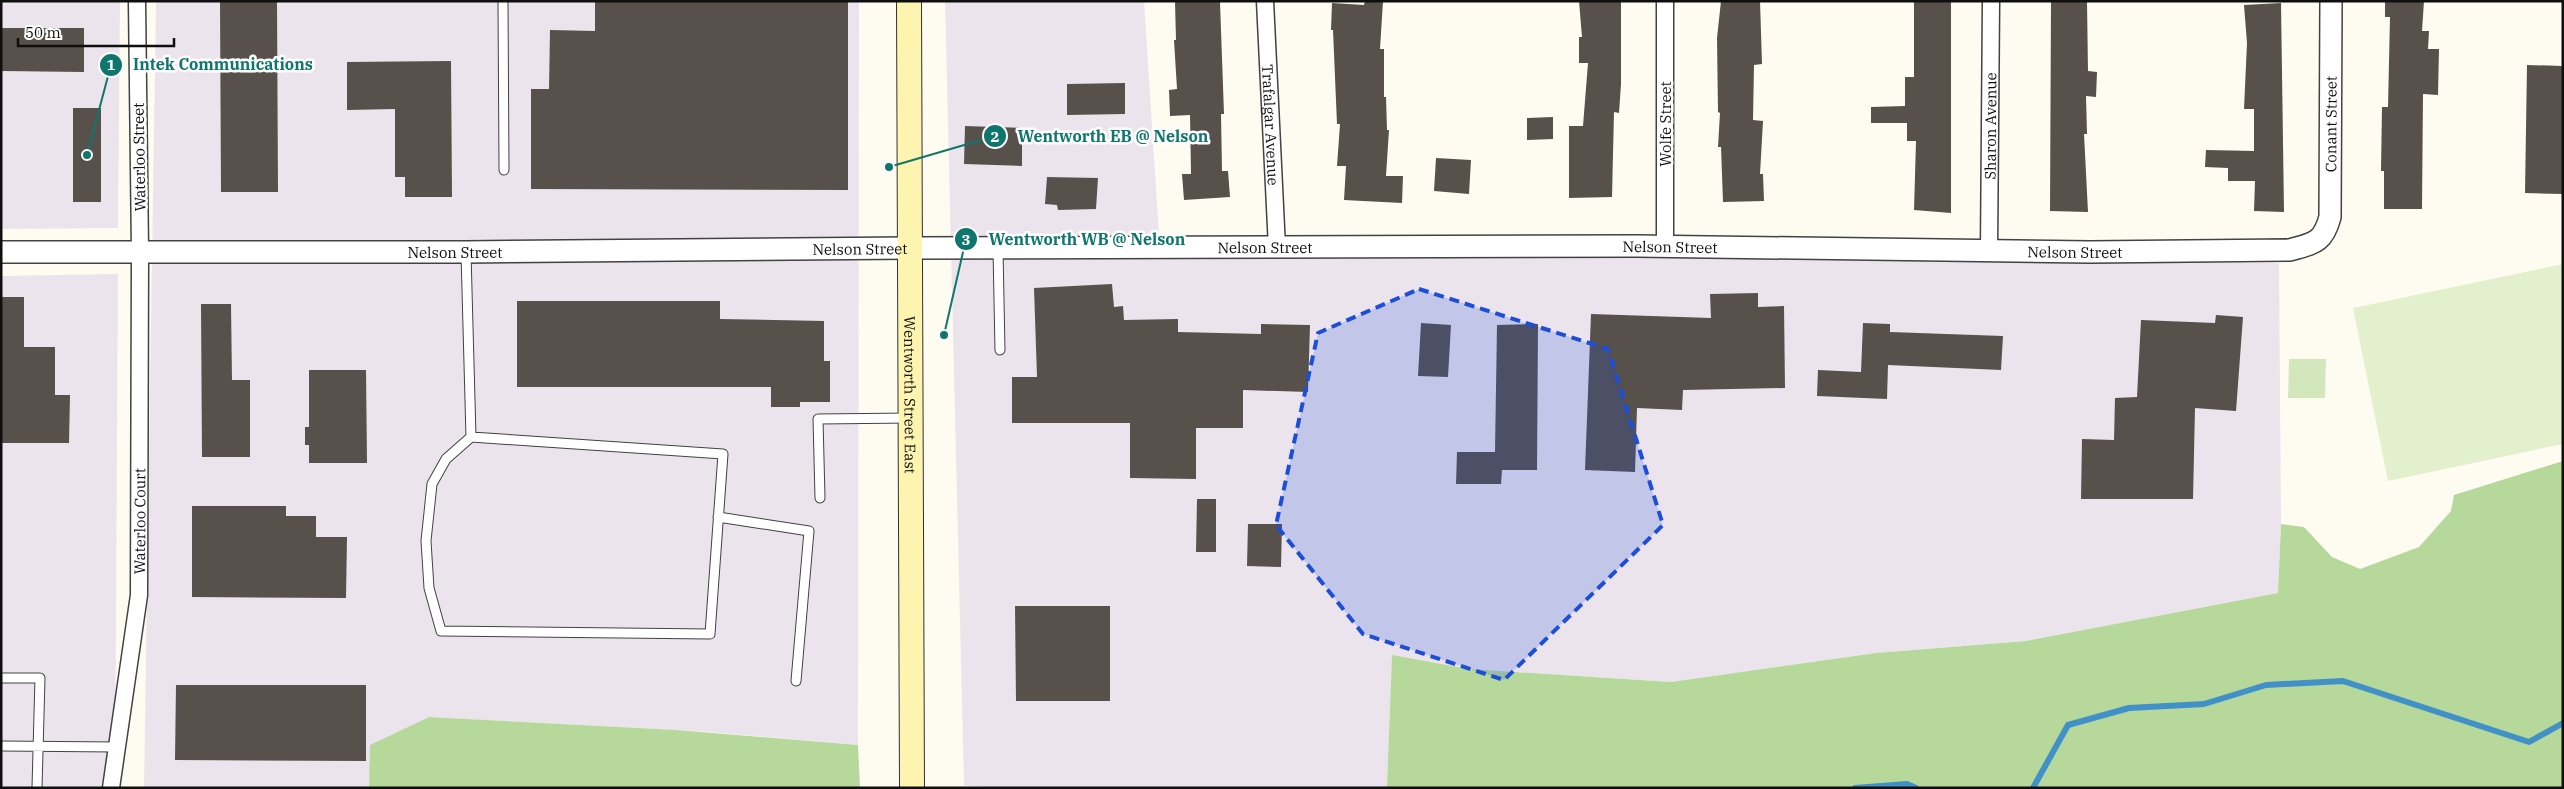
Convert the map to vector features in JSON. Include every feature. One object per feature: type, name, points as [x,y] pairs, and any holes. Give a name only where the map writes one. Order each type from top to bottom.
[{"type":"main road","name":"Wentworth Street East","points":[[909,1],[912,788]]},
{"type":"street","name":"Waterloo Street","points":[[137,1],[140,252]]},
{"type":"street","name":"Trafalgar Avenue","points":[[1265,1],[1277,248]]},
{"type":"street","name":"Wolfe Street","points":[[1665,1],[1665,247]]},
{"type":"street","name":"Sharon Avenue","points":[[1989,250],[1991,1]]},
{"type":"street","name":"Conant Street","points":[[2316,242],[2326,232],[2330,217],[2330,1]]},
{"type":"street","name":"Nelson Street","points":[[1,252],[1665,247],[2290,250],[2316,242]]},
{"type":"street","name":"Waterloo Court","points":[[111,788],[138,595],[140,252]]},
{"type":"lane","points":[[503,1],[504,170]]},
{"type":"lane","points":[[998,250],[1000,350]]},
{"type":"lane","points":[[466,252],[471,437]]},
{"type":"lane","points":[[820,498],[818,419],[911,418]]},
{"type":"lane","points":[[471,437],[723,454],[710,634],[441,630],[429,588],[426,541],[432,484],[446,459],[471,437]]},
{"type":"lane","points":[[718,517],[808,531],[796,681]]},
{"type":"lane","points":[[1,678],[40,678],[40,746],[37,788]]},
{"type":"lane","points":[[1,746],[117,747]]},
{"type":"highlighted area","points":[[1419,289],[1608,349],[1663,525],[1504,680],[1363,634],[1276,525],[1318,333]]},
{"type":"shaded area","points":[[1,1],[120,1],[118,228],[1,229]]},
{"type":"shaded area","points":[[156,1],[859,1],[858,745],[709,732],[429,717],[371,745],[369,788],[144,788]]},
{"type":"shaded area","points":[[945,1],[1144,1],[1160,250],[2279,263],[2281,524],[2278,593],[2026,641],[1876,653],[1671,682],[1469,669],[1392,656],[1387,787],[1004,788],[964,786]]},
{"type":"shaded area","points":[[118,274],[115,788],[1,788],[1,276]]},
{"type":"green space","points":[[2563,264],[2563,444],[2388,481],[2353,308]]},
{"type":"green space","points":[[2289,359],[2326,359],[2325,398],[2288,398]]},
{"type":"green space","points":[[2563,461],[2563,788],[1383,788],[1387,786],[1392,655],[1469,669],[1671,682],[1876,653],[2026,641],[2278,593],[2281,524],[2304,527],[2332,557],[2360,569],[2419,547],[2451,511],[2454,495]]},
{"type":"green space","points":[[429,717],[676,730],[858,745],[860,788],[369,788],[370,745]]},
{"type":"building","points":[[220,1],[277,1],[278,192],[221,192]]},
{"type":"building","points":[[595,1],[848,1],[848,190],[531,189],[531,89],[549,89],[550,30],[595,31]]},
{"type":"building","points":[[1365,1],[1383,1],[1380,49],[1384,49],[1384,97],[1386,97],[1387,130],[1389,130],[1386,176],[1403,176],[1402,203],[1344,200],[1346,166],[1337,166],[1340,124],[1337,124],[1333,30],[1331,30],[1332,3],[1364,5]]},
{"type":"building","points":[[1579,1],[1621,1],[1621,84],[1619,113],[1614,112],[1612,197],[1569,198],[1569,126],[1583,126],[1588,63],[1579,63],[1579,37],[1582,37]]},
{"type":"building","points":[[1721,1],[1760,1],[1762,64],[1754,65],[1753,120],[1763,121],[1760,174],[1763,174],[1764,201],[1723,202],[1721,147],[1718,147],[1720,113],[1718,112],[1717,38]]},
{"type":"building","points":[[1914,1],[1951,1],[1951,213],[1914,210],[1916,141],[1907,141],[1907,123],[1871,123],[1871,107],[1905,106],[1905,77],[1914,77]]},
{"type":"building","points":[[2051,1],[2087,1],[2088,71],[2097,72],[2096,97],[2086,96],[2087,134],[2084,134],[2088,212],[2050,211]]},
{"type":"building","points":[[2385,1],[2424,1],[2422,31],[2429,31],[2428,49],[2439,49],[2438,95],[2423,94],[2422,209],[2384,209],[2384,171],[2381,171],[2382,107],[2388,107],[2390,17],[2385,17]]},
{"type":"building","points":[[1175,2],[1220,2],[1224,114],[1221,114],[1222,171],[1228,171],[1230,197],[1184,200],[1182,174],[1191,174],[1190,115],[1170,116],[1169,90],[1177,89],[1174,40],[1176,40]]},
{"type":"building","points":[[2281,3],[2284,212],[2254,211],[2255,181],[2228,181],[2228,168],[2205,167],[2206,150],[2254,151],[2254,109],[2244,109],[2247,43],[2244,5]]},
{"type":"building","points":[[1,28],[84,28],[84,72],[1,71]]},
{"type":"building","points":[[451,61],[452,197],[405,197],[405,177],[395,177],[395,109],[347,110],[347,62]]},
{"type":"building","points":[[2527,65],[2563,66],[2563,194],[2525,193]]},
{"type":"building","points":[[1125,83],[1125,114],[1067,115],[1067,84]]},
{"type":"building","points":[[73,108],[101,108],[101,202],[73,202]]},
{"type":"building","points":[[1553,117],[1553,139],[1527,140],[1527,118]]},
{"type":"building","points":[[965,126],[1022,128],[1022,166],[964,164]]},
{"type":"building","points":[[1436,158],[1471,160],[1469,194],[1434,191]]},
{"type":"building","points":[[1047,177],[1098,178],[1096,209],[1058,210],[1057,205],[1045,204]]},
{"type":"building","points":[[1112,284],[1114,307],[1123,306],[1124,320],[1178,319],[1178,332],[1261,334],[1261,324],[1310,325],[1308,392],[1243,390],[1243,428],[1196,428],[1196,479],[1130,478],[1130,423],[1012,423],[1012,377],[1037,377],[1034,288]]},
{"type":"building","points":[[1758,293],[1758,307],[1784,306],[1785,388],[1683,390],[1682,410],[1637,408],[1635,472],[1585,470],[1591,314],[1711,318],[1710,294]]},
{"type":"building","points":[[1,297],[24,297],[24,347],[55,347],[55,395],[70,395],[69,443],[1,443]]},
{"type":"building","points":[[517,301],[720,301],[720,319],[824,321],[824,361],[830,361],[830,402],[800,402],[800,407],[771,407],[771,387],[517,387]]},
{"type":"building","points":[[201,304],[231,304],[232,380],[250,380],[250,457],[202,457]]},
{"type":"building","points":[[2216,315],[2243,317],[2236,411],[2195,408],[2193,499],[2081,499],[2082,439],[2114,440],[2115,398],[2137,397],[2141,320],[2215,323]]},
{"type":"building","points":[[1421,323],[1451,325],[1448,377],[1418,376]]},
{"type":"building","points":[[1863,323],[1890,324],[1890,332],[2003,336],[2001,370],[1888,365],[1887,399],[1817,396],[1818,370],[1861,372]]},
{"type":"building","points":[[1538,324],[1537,470],[1502,470],[1501,484],[1456,484],[1457,452],[1495,452],[1497,325]]},
{"type":"building","points":[[309,370],[366,370],[367,463],[309,463],[309,445],[305,445],[305,427],[309,427]]},
{"type":"building","points":[[1197,499],[1216,499],[1216,552],[1196,552]]},
{"type":"building","points":[[192,506],[286,506],[286,516],[316,516],[316,537],[347,537],[346,598],[192,597]]},
{"type":"building","points":[[1248,524],[1282,524],[1281,567],[1247,566]]},
{"type":"building","points":[[1015,606],[1110,606],[1110,701],[1016,701]]},
{"type":"building","points":[[176,685],[366,685],[366,761],[175,760]]},
{"type":"waterway","points":[[2033,788],[2068,725],[2129,708],[2204,704],[2266,685],[2343,681],[2529,742],[2563,723]]},
{"type":"waterway","points":[[1855,788],[1907,784],[1916,788]]},
{"type":"place","name":"Intek Communications","points":[[87,155]]},
{"type":"place","name":"Wentworth EB @ Nelson","points":[[889,167]]},
{"type":"place","name":"Wentworth WB @ Nelson","points":[[944,335]]}]
